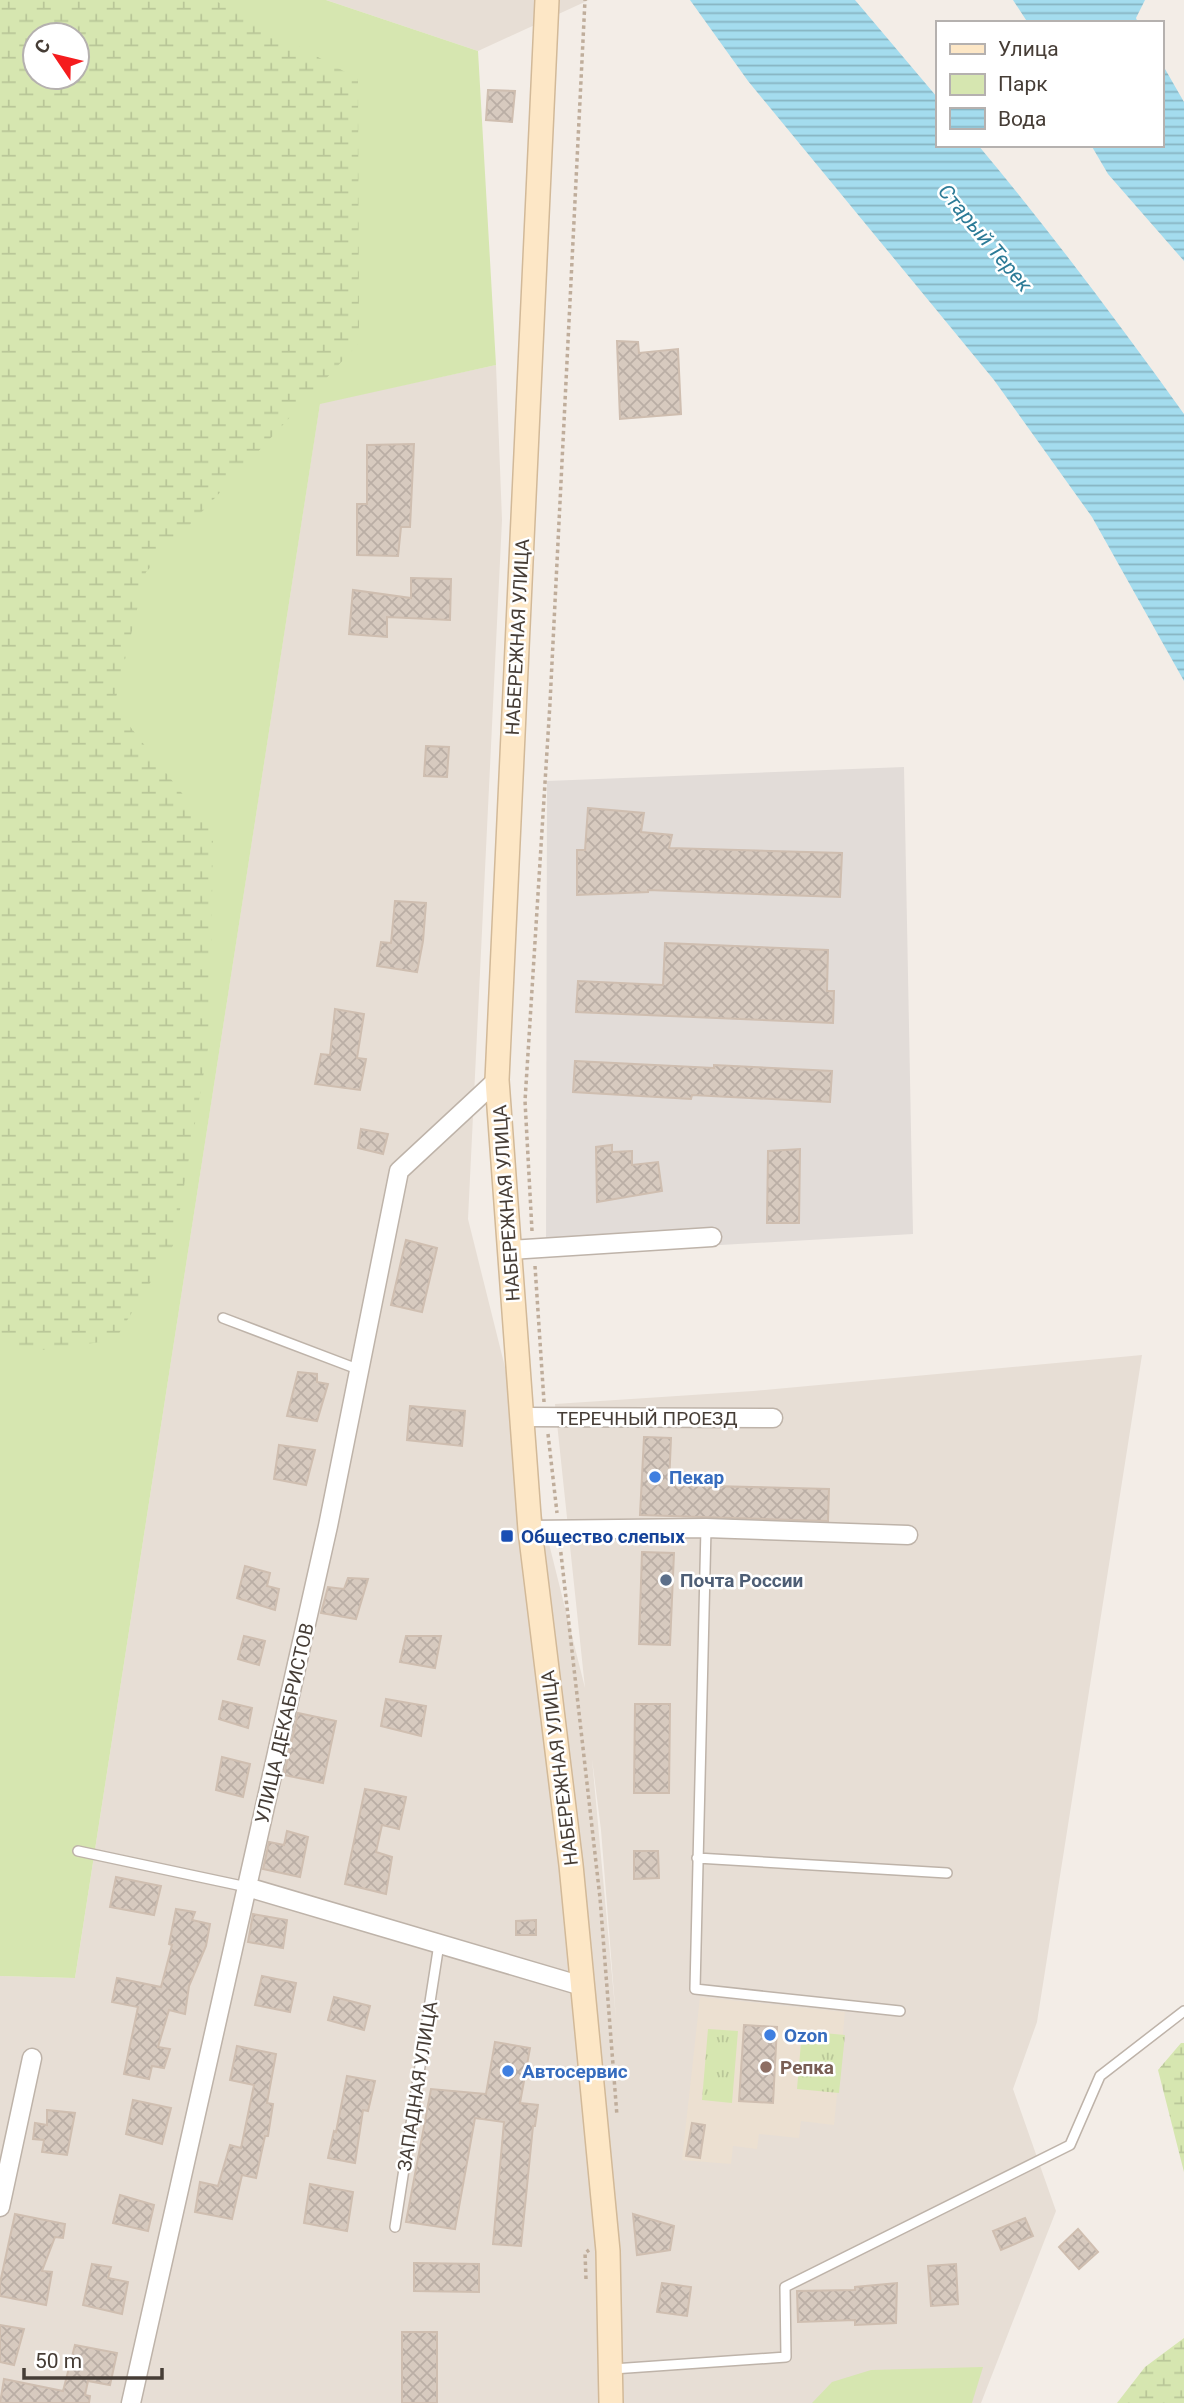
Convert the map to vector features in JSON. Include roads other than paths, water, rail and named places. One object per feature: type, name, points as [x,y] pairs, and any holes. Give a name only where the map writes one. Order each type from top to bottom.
[{"type":"main road","name":"НАБЕРЕЖНАЯ УЛИЦА","points":[[547,0],[497,1080],[530,1530],[571,1865],[608,2251],[613,2403]]},
{"type":"street","name":"УЛИЦА ДЕКАБРИСТОВ","points":[[131,2403],[328,1526],[400,1171],[497,1080]]},
{"type":"street","points":[[510,1250],[712,1237]]},
{"type":"street","name":"ТЕРЕЧНЫЙ ПРОЕЗД","points":[[522,1417],[773,1418]]},
{"type":"street","points":[[530,1530],[706,1528],[908,1535]]},
{"type":"street","points":[[247,1887],[582,1986]]},
{"type":"street","points":[[0,2207],[32,2058]]},
{"type":"lane","points":[[223,1318],[360,1370]]},
{"type":"lane","points":[[706,1528],[695,1989],[900,2011]]},
{"type":"lane","points":[[78,1852],[247,1887]]},
{"type":"lane","points":[[697,1858],[947,1873]]},
{"type":"lane","name":"ЗАПАДНАЯ УЛИЦА","points":[[395,2227],[439,1944]]},
{"type":"lane","points":[[612,2370],[786,2357],[785,2287],[1070,2145],[1100,2077],[1184,2011]]},
{"type":"water","name":"Старый Терек","points":[[690,0],[855,0],[936,96],[936,147],[980,147],[1109,311],[1184,414],[1184,681],[1092,517],[994,380],[748,81]]},
{"type":"water","points":[[1013,0],[1145,0],[1136,18],[1137,21],[1027,21]]},
{"type":"water","points":[[1163,65],[1184,102],[1184,261],[1108,174],[1092,147],[1163,147]]},
{"type":"place","name":"Пекар","points":[[655,1477]]},
{"type":"place","name":"Общество слепых","points":[[507,1536]]},
{"type":"place","name":"Почта России","points":[[666,1580]]},
{"type":"place","name":"Ozon","points":[[770,2035]]},
{"type":"place","name":"Репка","points":[[766,2067]]},
{"type":"place","name":"Автосервис","points":[[508,2071]]}]
